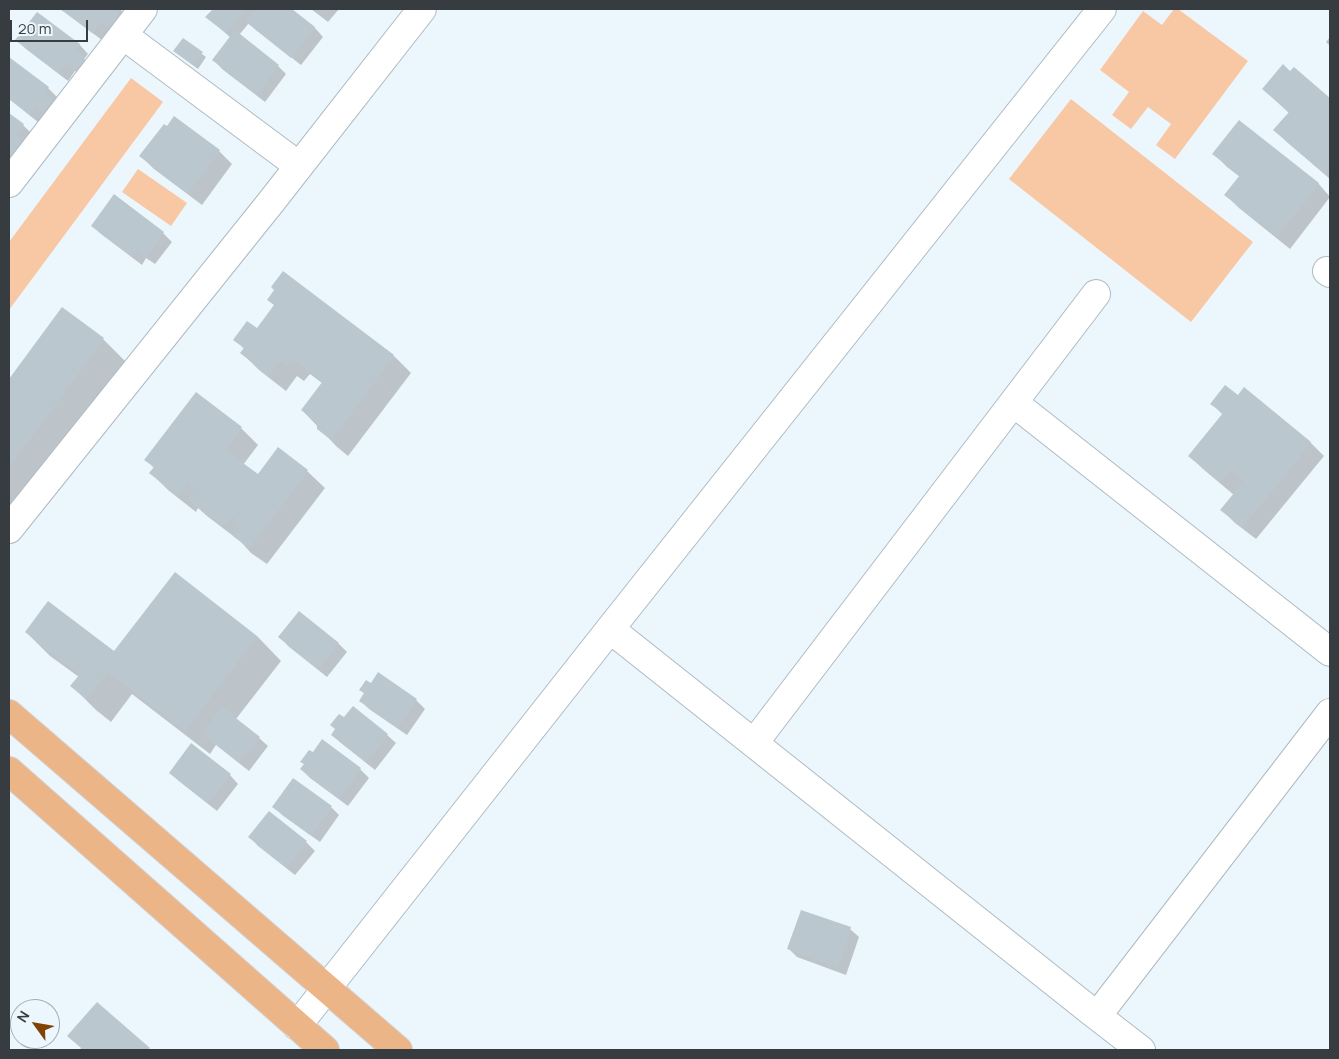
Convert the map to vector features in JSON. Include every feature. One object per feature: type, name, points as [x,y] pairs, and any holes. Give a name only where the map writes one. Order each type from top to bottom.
[{"type":"main road","points":[[9,714],[398,1050]]},
{"type":"main road","points":[[9,771],[325,1050]]},
{"type":"street","points":[[9,183],[143,9]]},
{"type":"street","points":[[9,528],[299,166],[422,9]]},
{"type":"street","points":[[297,1026],[1102,9]]},
{"type":"street","points":[[122,35],[299,166]]},
{"type":"street","points":[[754,743],[1096,294]]},
{"type":"street","points":[[1014,403],[1330,652]]},
{"type":"street","points":[[610,629],[1140,1050]]},
{"type":"street","points":[[1097,1016],[1330,714]]},
{"type":"shaded area","points":[[1174,9],[1178,9],[1248,61],[1175,159],[1156,145],[1171,124],[1148,107],[1131,129],[1112,115],[1129,92],[1100,70],[1143,11],[1162,25]]},
{"type":"shaded area","points":[[131,78],[163,102],[9,310],[9,242]]},
{"type":"shaded area","points":[[1071,99],[1253,242],[1191,322],[1009,179]]},
{"type":"shaded area","points":[[138,169],[187,203],[171,226],[122,192]]},
{"type":"building","points":[[61,9],[111,9],[120,16],[111,29],[101,21],[92,33]]},
{"type":"building","points":[[213,9],[246,9],[226,33],[205,17]]},
{"type":"building","points":[[256,9],[292,9],[315,27],[291,58],[246,22]]},
{"type":"building","points":[[37,12],[80,44],[76,50],[85,58],[75,70],[66,63],[58,73],[15,40]]},
{"type":"building","points":[[235,30],[279,65],[256,94],[212,60]]},
{"type":"building","points":[[183,38],[203,52],[193,65],[173,51]]},
{"type":"building","points":[[9,57],[49,87],[44,93],[54,101],[44,113],[35,106],[29,114],[9,99]]},
{"type":"building","points":[[1283,64],[1290,71],[1294,67],[1330,98],[1330,167],[1325,174],[1273,130],[1289,112],[1262,89]]},
{"type":"building","points":[[9,113],[24,124],[16,136],[25,142],[16,155],[9,150]]},
{"type":"building","points":[[174,116],[220,150],[188,193],[139,156],[164,124],[167,126]]},
{"type":"building","points":[[1239,120],[1319,183],[1277,236],[1224,195],[1240,175],[1212,154]]},
{"type":"building","points":[[114,194],[164,232],[146,257],[137,250],[133,257],[91,226]]},
{"type":"building","points":[[283,271],[394,355],[331,440],[317,429],[317,422],[301,410],[323,381],[292,358],[287,365],[280,360],[268,375],[240,353],[244,348],[233,340],[247,321],[257,328],[274,305],[267,300],[274,290],[271,287]]},
{"type":"building","points":[[62,307],[104,338],[9,467],[9,379]]},
{"type":"building","points":[[1225,385],[1238,395],[1244,387],[1311,442],[1242,527],[1220,510],[1244,481],[1230,470],[1220,482],[1188,456],[1223,413],[1210,404]]},
{"type":"building","points":[[196,392],[242,427],[225,450],[258,474],[278,447],[308,470],[249,548],[233,536],[239,528],[234,525],[238,521],[232,516],[223,526],[188,499],[195,489],[187,483],[178,496],[149,473],[154,467],[144,460]]},
{"type":"building","points":[[175,572],[257,636],[185,730],[107,671],[86,699],[70,686],[80,674],[25,632],[48,601],[114,651]]},
{"type":"building","points":[[299,611],[339,643],[318,669],[278,637]]},
{"type":"building","points":[[378,672],[417,699],[397,728],[359,701],[364,693],[359,690],[366,680],[371,683]]},
{"type":"building","points":[[353,706],[388,734],[366,762],[331,735],[335,729],[330,725],[339,714],[344,717]]},
{"type":"building","points":[[223,708],[260,737],[239,763],[202,733]]},
{"type":"building","points":[[322,739],[361,768],[339,798],[300,769],[304,764],[300,762],[309,750],[313,752]]},
{"type":"building","points":[[191,743],[231,774],[207,803],[169,773]]},
{"type":"building","points":[[293,778],[332,806],[310,835],[272,807]]},
{"type":"building","points":[[269,811],[307,841],[286,867],[248,837]]},
{"type":"building","points":[[801,910],[851,927],[837,967],[787,949]]},
{"type":"building","points":[[97,1002],[150,1048],[148,1050],[80,1050],[81,1048],[67,1036]]}]
